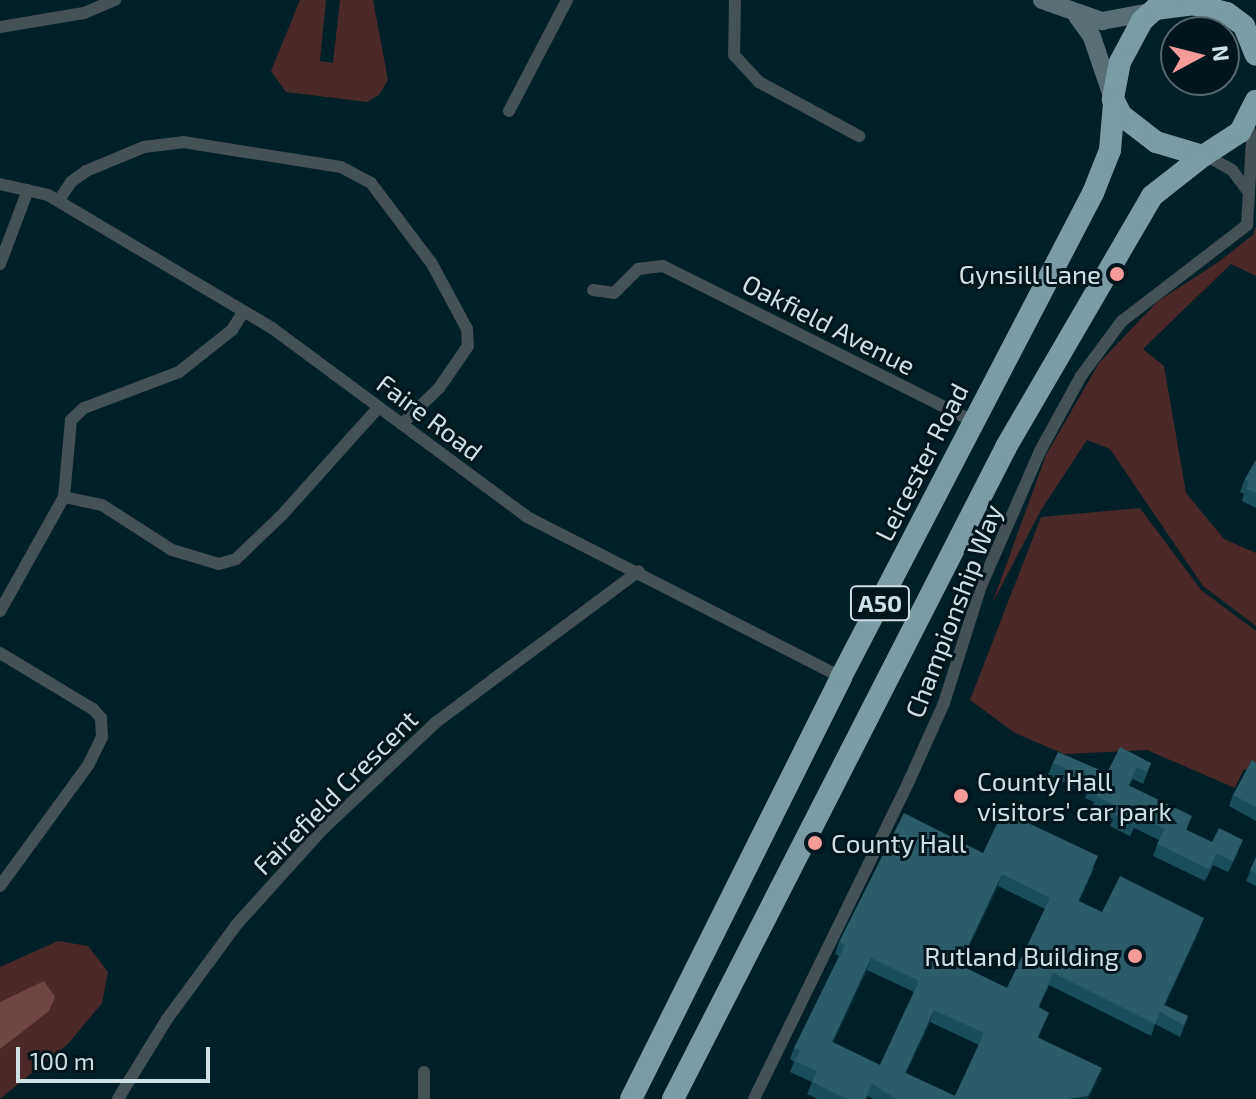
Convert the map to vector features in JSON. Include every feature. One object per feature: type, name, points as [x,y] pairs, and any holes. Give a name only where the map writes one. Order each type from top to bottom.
[{"type":"highway","points":[[1234,0],[1256,55]]},
{"type":"highway","points":[[1157,7],[1211,6],[1247,28]]},
{"type":"highway","name":"A50","points":[[1114,101],[1120,62],[1157,7]]},
{"type":"highway","points":[[1114,101],[1138,131],[1170,148],[1204,155]]},
{"type":"highway","name":"Leicester Road","points":[[631,1099],[841,677],[1093,193],[1110,150],[1114,101]]},
{"type":"highway","name":"A50","points":[[673,1099],[1006,447],[1152,196],[1252,116]]},
{"type":"street","points":[[0,27],[84,13],[115,0]]},
{"type":"street","points":[[509,111],[567,0]]},
{"type":"street","points":[[735,0],[734,55],[759,82],[859,136]]},
{"type":"street","points":[[1042,0],[1077,16],[1112,21],[1157,7]]},
{"type":"street","points":[[1077,16],[1092,37],[1114,101]]},
{"type":"street","name":"Championship Way","points":[[754,1099],[944,703],[981,586],[1040,451],[1081,376],[1122,321],[1247,225],[1252,116]]},
{"type":"street","points":[[59,200],[71,182],[86,171],[144,147],[183,142],[341,167],[371,183],[432,264],[467,329],[468,346],[439,388],[402,424]]},
{"type":"street","points":[[1204,155],[1232,170],[1247,190]]},
{"type":"street","name":"Faire Road","points":[[0,184],[59,200],[244,311],[527,517],[639,571],[841,677]]},
{"type":"street","points":[[0,264],[28,190]]},
{"type":"street","name":"Oakfield Avenue","points":[[593,290],[614,293],[638,269],[663,266],[974,422]]},
{"type":"street","points":[[0,611],[64,497],[65,448],[71,420],[84,408],[179,372],[232,330],[244,311]]},
{"type":"street","points":[[64,497],[102,505],[172,550],[219,564],[236,559],[282,515],[379,407]]},
{"type":"street","name":"Fairefield Crescent","points":[[118,1099],[167,1019],[237,924],[322,830],[435,723],[639,571]]},
{"type":"street","points":[[0,653],[93,709],[101,718],[102,737],[89,764],[0,886]]},
{"type":"street","points":[[424,1072],[424,1099]]},
{"type":"shaded area","points":[[300,0],[326,0],[320,61],[333,63],[340,0],[373,0],[388,80],[379,95],[367,102],[286,92],[271,71]]},
{"type":"shaded area","points":[[1256,226],[1256,276],[1231,264],[1143,349],[1164,366],[1186,493],[1224,539],[1256,553],[1256,626],[1203,586],[1110,449],[1087,440],[1041,510],[992,604],[1046,455],[1099,363],[1158,301],[1217,263],[1253,235]]},
{"type":"shaded area","points":[[1140,508],[1201,590],[1256,631],[1256,774],[1244,769],[1235,788],[1147,750],[1064,754],[1015,733],[970,700],[1041,517]]},
{"type":"shaded area","points":[[58,941],[88,946],[108,972],[102,1003],[68,1044],[0,1099],[0,967]]},
{"type":"shaded area","points":[[44,981],[55,997],[49,1011],[0,1049],[0,1002]]},
{"type":"building","points":[[1256,460],[1256,493],[1246,489],[1249,481],[1245,479]]},
{"type":"building","points":[[1120,747],[1151,763],[1147,772],[1137,767],[1128,785],[1192,816],[1186,830],[1212,842],[1219,828],[1243,840],[1233,861],[1217,853],[1209,869],[1157,844],[1165,829],[1138,816],[1134,824],[1114,814],[1118,807],[1096,796],[1099,790],[1090,786],[1093,780],[1053,763],[1058,752],[1107,773]]},
{"type":"building","points":[[1252,760],[1256,763],[1256,807],[1233,795]]},
{"type":"building","points":[[1003,811],[1098,856],[1078,901],[1102,912],[1120,876],[1204,918],[1164,1005],[1188,1016],[1184,1025],[1160,1012],[1155,1024],[1053,973],[1038,1007],[1049,1013],[1037,1037],[1102,1068],[1088,1096],[1068,1099],[896,1099],[872,1084],[865,1099],[847,1099],[812,1082],[817,1071],[795,1061],[800,1050],[794,1048],[845,945],[839,942],[904,813],[983,853]],"holes":[[[1002,874],[1050,898],[1007,988],[959,965]],[[871,958],[919,981],[880,1065],[832,1042]],[[934,1010],[984,1033],[955,1096],[905,1073]]]},
{"type":"building","points":[[1256,857],[1256,873],[1250,870]]},
{"type":"place","name":"Gynsill Lane","points":[[1117,274]]},
{"type":"place","name":"County Hall visitors' car park","points":[[961,796]]},
{"type":"place","name":"County Hall","points":[[815,843]]},
{"type":"place","name":"Rutland Building","points":[[1135,956]]}]
